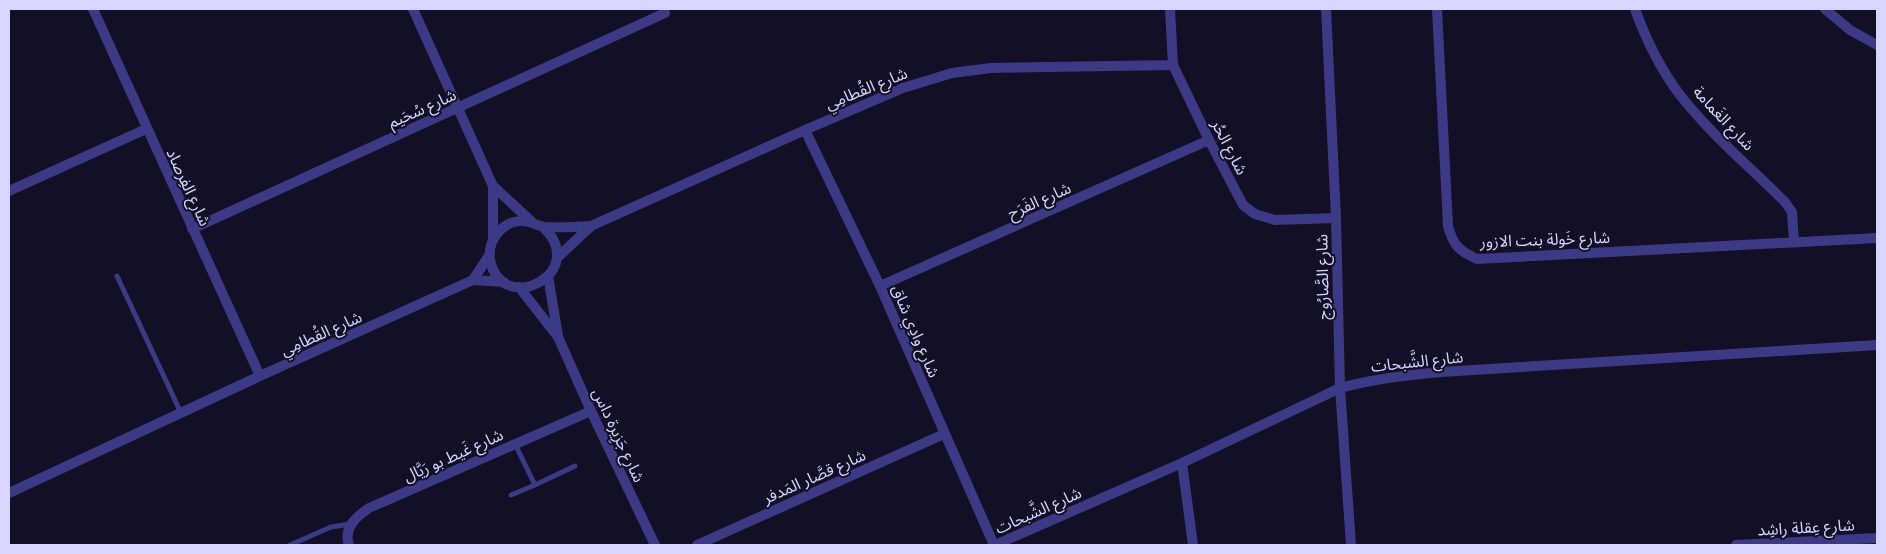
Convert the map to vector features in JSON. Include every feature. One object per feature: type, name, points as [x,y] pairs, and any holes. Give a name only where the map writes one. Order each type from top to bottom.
[{"type":"street","name":"شارع الفِرصاد","points":[[93,9],[260,376]]},
{"type":"street","points":[[413,9],[493,186],[532,222],[542,227],[554,240],[557,249],[554,268],[540,283],[530,287],[519,287],[504,282],[491,265],[493,186]]},
{"type":"street","name":"شارع الحُر","points":[[1170,9],[1173,65],[1243,205],[1255,214],[1275,220],[1336,218]]},
{"type":"street","name":"شارع الصَّارُوج","points":[[1326,9],[1336,218],[1340,388],[1351,545]]},
{"type":"street","name":"شارع خَولة بنت الازور","points":[[1436,9],[1448,226],[1452,240],[1464,253],[1477,259],[1877,238]]},
{"type":"street","name":"شارع الغَمامة","points":[[1634,9],[1650,44],[1677,90],[1729,147],[1785,202],[1792,212],[1794,242]]},
{"type":"street","points":[[1825,9],[1850,30],[1877,45]]},
{"type":"street","name":"شارع سُحَيم","points":[[192,229],[665,13]]},
{"type":"street","name":"شارع القُطامِي","points":[[557,258],[591,226],[903,88],[952,73],[992,68],[1173,65]]},
{"type":"street","points":[[9,190],[146,129]]},
{"type":"street","name":"شارع وادِي شاق","points":[[805,130],[880,286],[994,545]]},
{"type":"street","name":"شارع الفَرَح","points":[[880,286],[1209,140]]},
{"type":"street","points":[[493,238],[510,223],[532,222]]},
{"type":"street","name":"شارع القُطامِي","points":[[542,227],[591,226]]},
{"type":"street","points":[[473,280],[490,254]]},
{"type":"street","name":"شارع جَزِيرة داس","points":[[548,276],[558,337]]},
{"type":"street","name":"شارع القُطامِي","points":[[9,493],[260,376],[473,280],[504,282]]},
{"type":"street","name":"شارع جَزِيرة داس","points":[[519,287],[558,337],[655,545]]},
{"type":"street","name":"شارع الشَّبحات","points":[[994,545],[1182,463],[1340,388],[1366,381],[1415,374],[1877,345]]},
{"type":"street","name":"شارع غَيط بو رَيَّال","points":[[350,524],[369,508],[591,411]]},
{"type":"street","name":"شارع قصَّار المَدفر","points":[[697,545],[944,434]]},
{"type":"street","points":[[1182,463],[1193,545]]},
{"type":"street","points":[[349,545],[347,540],[350,524]]},
{"type":"street","name":"شارع عِقلة راشِد","points":[[1736,545],[1853,542],[1877,538]]},
{"type":"lane","points":[[117,276],[181,413]]},
{"type":"lane","points":[[515,444],[535,485]]},
{"type":"lane","points":[[511,496],[575,466]]},
{"type":"lane","points":[[290,545],[331,527],[350,524]]}]
